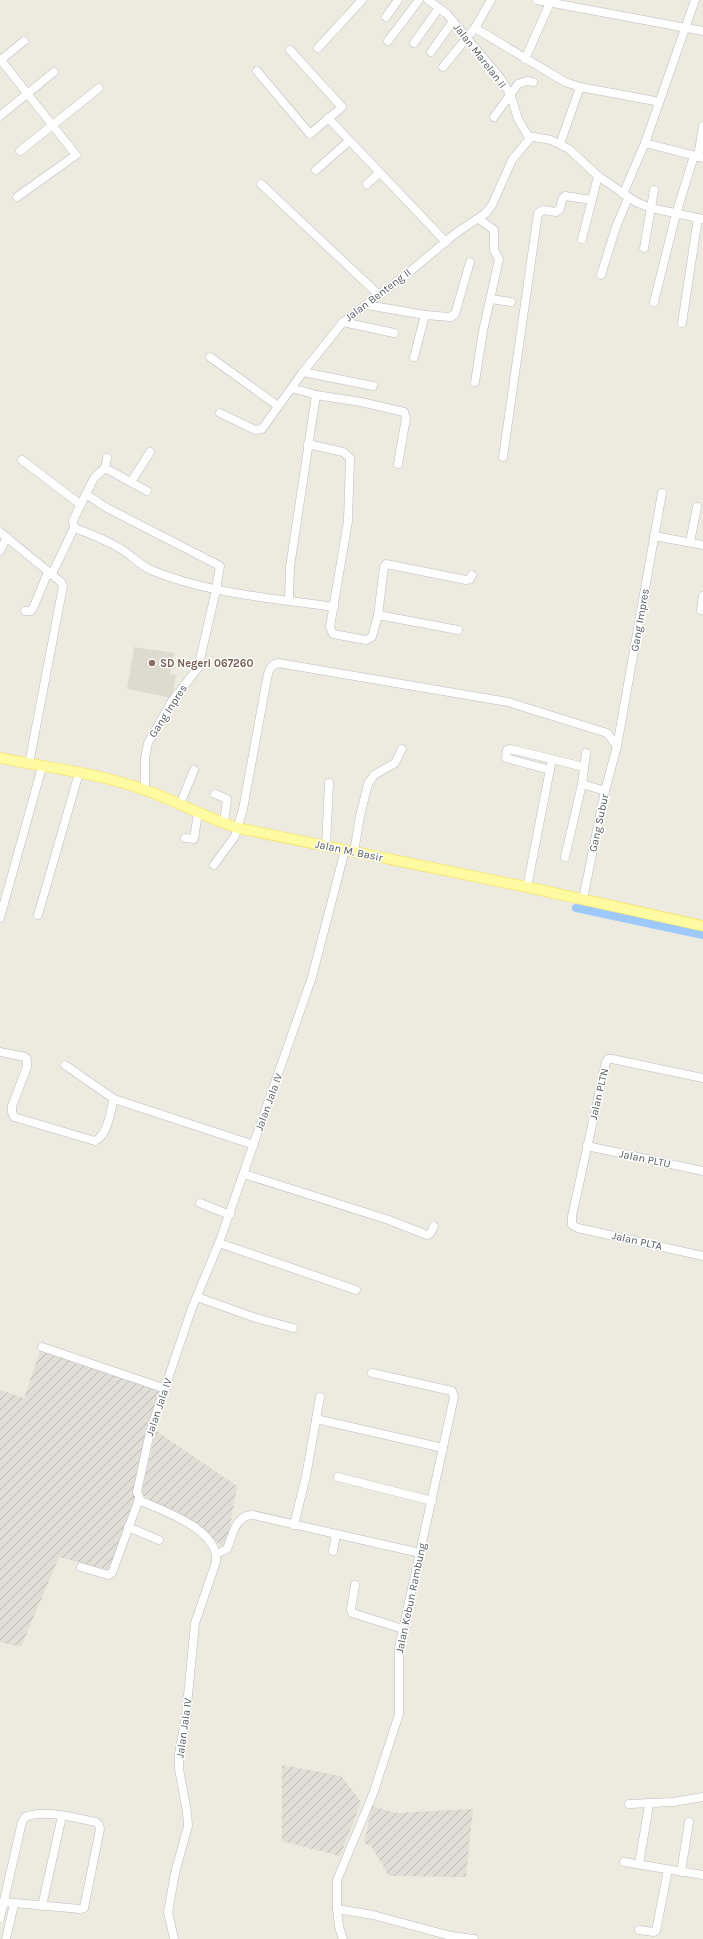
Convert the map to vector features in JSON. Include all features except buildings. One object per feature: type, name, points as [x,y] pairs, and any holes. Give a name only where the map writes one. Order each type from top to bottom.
[{"type":"main road","name":"Jalan M. Basir","points":[[0,758],[105,778],[145,790],[238,828],[527,887],[703,926]]},
{"type":"street","points":[[318,48],[362,0]]},
{"type":"street","points":[[386,17],[398,0]]},
{"type":"street","points":[[388,41],[419,0]]},
{"type":"street","name":"Jalan Marelan II","points":[[428,0],[453,21],[501,79],[511,96],[522,128],[531,137]]},
{"type":"street","points":[[443,67],[475,28],[491,0]]},
{"type":"street","points":[[537,0],[703,31]]},
{"type":"street","points":[[601,275],[644,143],[684,27],[695,0]]},
{"type":"street","points":[[525,59],[550,3]]},
{"type":"street","points":[[414,44],[439,8]]},
{"type":"street","points":[[431,52],[453,21]]},
{"type":"street","points":[[475,28],[565,82],[580,87],[655,101]]},
{"type":"street","points":[[16,197],[76,155],[0,60],[24,41]]},
{"type":"street","points":[[256,71],[310,134],[342,107],[290,50]]},
{"type":"street","points":[[0,116],[54,72]]},
{"type":"street","points":[[494,117],[520,82],[533,82]]},
{"type":"street","points":[[560,144],[580,87]]},
{"type":"street","points":[[20,152],[99,88]]},
{"type":"street","points":[[328,118],[444,240]]},
{"type":"street","points":[[654,302],[676,214],[698,157],[703,126]]},
{"type":"street","points":[[531,137],[551,140],[560,144],[575,154],[598,176],[626,196],[651,208],[700,218],[682,322]]},
{"type":"street","name":"Jalan Benteng II","points":[[220,413],[255,430],[260,430],[303,372],[343,322],[367,305],[444,240],[478,219],[492,205],[512,160],[531,137]]},
{"type":"street","points":[[316,170],[349,141]]},
{"type":"street","points":[[644,143],[698,157]]},
{"type":"street","points":[[367,184],[379,173]]},
{"type":"street","points":[[582,238],[598,176]]},
{"type":"street","points":[[261,184],[379,295]]},
{"type":"street","points":[[644,248],[654,190]]},
{"type":"street","points":[[503,456],[537,215],[541,210],[554,213],[558,211],[561,200],[565,196],[592,200]]},
{"type":"street","points":[[475,382],[483,331],[499,259],[494,250],[495,232],[478,219]]},
{"type":"street","points":[[367,305],[425,315],[450,317],[455,314],[470,262]]},
{"type":"street","points":[[491,299],[511,302]]},
{"type":"street","points":[[414,357],[425,315]]},
{"type":"street","points":[[343,322],[394,333]]},
{"type":"street","points":[[210,357],[278,406]]},
{"type":"street","points":[[303,372],[373,386]]},
{"type":"street","points":[[292,388],[316,395],[361,402],[404,412],[406,418],[398,464]]},
{"type":"street","points":[[289,601],[290,567],[316,395]]},
{"type":"street","points":[[308,444],[346,453],[350,458],[348,521],[330,626],[332,632],[336,636],[368,640],[374,634],[386,564],[466,580],[470,580],[472,575]]},
{"type":"street","points":[[131,482],[150,452]]},
{"type":"street","points":[[25,611],[31,611],[34,606],[74,528],[73,521],[86,494],[94,478],[105,468],[107,458]]},
{"type":"street","points":[[22,460],[81,505]]},
{"type":"street","points":[[105,468],[147,491]]},
{"type":"street","name":"Gang Impres","points":[[617,746],[662,493]]},
{"type":"street","name":"Gang Inpres","points":[[86,494],[107,508],[217,563],[220,570],[198,668],[172,701],[148,743],[145,758],[145,790]]},
{"type":"street","points":[[690,542],[697,507]]},
{"type":"street","points":[[74,528],[91,534],[123,550],[151,570],[216,590],[334,607]]},
{"type":"street","points":[[0,532],[62,582],[63,586],[29,764]]},
{"type":"street","points":[[654,536],[703,545]]},
{"type":"street","points":[[0,551],[7,537]]},
{"type":"street","points":[[700,610],[703,596]]},
{"type":"street","points":[[378,615],[458,630]]},
{"type":"street","points":[[214,865],[235,836],[238,828],[243,809],[266,684],[271,666],[274,664],[278,663],[508,702],[607,733],[617,746]]},
{"type":"street","name":"Gang Subur","points":[[583,899],[605,791],[617,746]]},
{"type":"street","name":"Jalan Jala IV","points":[[80,1567],[110,1575],[113,1571],[139,1499],[137,1492],[146,1447],[197,1297],[230,1215],[312,977],[350,851],[368,784],[374,775],[395,763],[402,748]]},
{"type":"street","points":[[550,770],[510,760],[505,756],[508,749],[584,767]]},
{"type":"street","points":[[565,857],[582,784],[586,753]]},
{"type":"street","points":[[527,887],[552,759]]},
{"type":"street","points":[[0,918],[42,767]]},
{"type":"street","points":[[180,804],[194,770]]},
{"type":"street","points":[[38,915],[79,773]]},
{"type":"street","points":[[326,846],[329,783]]},
{"type":"street","points":[[582,784],[605,791]]},
{"type":"street","points":[[215,794],[227,799],[224,823]]},
{"type":"street","points":[[184,838],[194,839],[198,812]]},
{"type":"street","points":[[0,1052],[25,1057],[27,1062],[27,1067],[12,1106],[14,1117],[95,1141],[104,1133],[114,1099]]},
{"type":"street","name":"Jalan PLTN","points":[[572,1225],[572,1216],[606,1062],[612,1059],[703,1078]]},
{"type":"street","points":[[65,1065],[114,1099],[254,1145]]},
{"type":"street","name":"Jalan PLTU","points":[[587,1146],[703,1171]]},
{"type":"street","points":[[244,1174],[389,1220],[427,1235],[430,1234],[434,1226]]},
{"type":"street","points":[[200,1203],[230,1215]]},
{"type":"street","name":"Jalan PLTA","points":[[572,1225],[578,1228],[703,1256]]},
{"type":"street","points":[[219,1243],[356,1290]]},
{"type":"street","points":[[197,1297],[253,1317],[292,1328]]},
{"type":"street","points":[[42,1347],[166,1389]]},
{"type":"street","name":"Jalan Kebun Rambung","points":[[343,1939],[339,1927],[337,1909],[337,1880],[373,1794],[399,1714],[398,1656],[454,1393],[372,1373]]},
{"type":"street","points":[[294,1525],[320,1397]]},
{"type":"street","points":[[316,1419],[442,1448]]},
{"type":"street","points":[[338,1477],[432,1501]]},
{"type":"street","points":[[139,1499],[197,1528],[214,1547],[217,1554],[227,1550],[240,1519],[246,1515],[253,1515],[420,1553]]},
{"type":"street","points":[[128,1527],[159,1540]]},
{"type":"street","points":[[333,1551],[336,1534]]},
{"type":"street","name":"Jalan Jala IV","points":[[174,1939],[168,1912],[175,1873],[188,1826],[179,1769],[179,1754],[186,1716],[195,1624],[216,1562],[217,1554]]},
{"type":"street","points":[[355,1585],[351,1608],[352,1613],[403,1629]]},
{"type":"street","points":[[629,1804],[649,1805],[703,1797]]},
{"type":"street","points":[[639,1864],[649,1805]]},
{"type":"street","points":[[0,1918],[22,1822],[25,1817],[37,1814],[62,1816],[96,1822],[100,1826],[86,1904],[81,1909],[4,1902]]},
{"type":"street","points":[[42,1906],[62,1816]]},
{"type":"street","points":[[681,1872],[689,1822]]},
{"type":"street","points":[[624,1862],[703,1875]]},
{"type":"street","points":[[638,1930],[656,1931],[668,1870]]},
{"type":"street","points":[[6,1939],[14,1904]]},
{"type":"street","points":[[337,1909],[373,1915],[451,1936],[474,1939]]},
{"type":"shaded area","name":"SD Negeri 067260","points":[[134,647],[174,653],[170,674],[176,675],[172,698],[127,689]]},
{"type":"shaded area","points":[[40,1351],[162,1390],[137,1505],[111,1571],[59,1557],[21,1647],[0,1642],[0,1390],[24,1398]]},
{"type":"shaded area","points":[[156,1431],[237,1486],[226,1550],[214,1540],[141,1494]]},
{"type":"shaded area","points":[[282,1765],[341,1776],[361,1802],[340,1856],[282,1841]]},
{"type":"shaded area","points":[[372,1806],[396,1813],[473,1809],[466,1877],[389,1876],[371,1846],[364,1843]]},
{"type":"waterway","points":[[576,908],[703,935]]},
{"type":"place","name":"SD Negeri 067260","points":[[152,663]]}]
